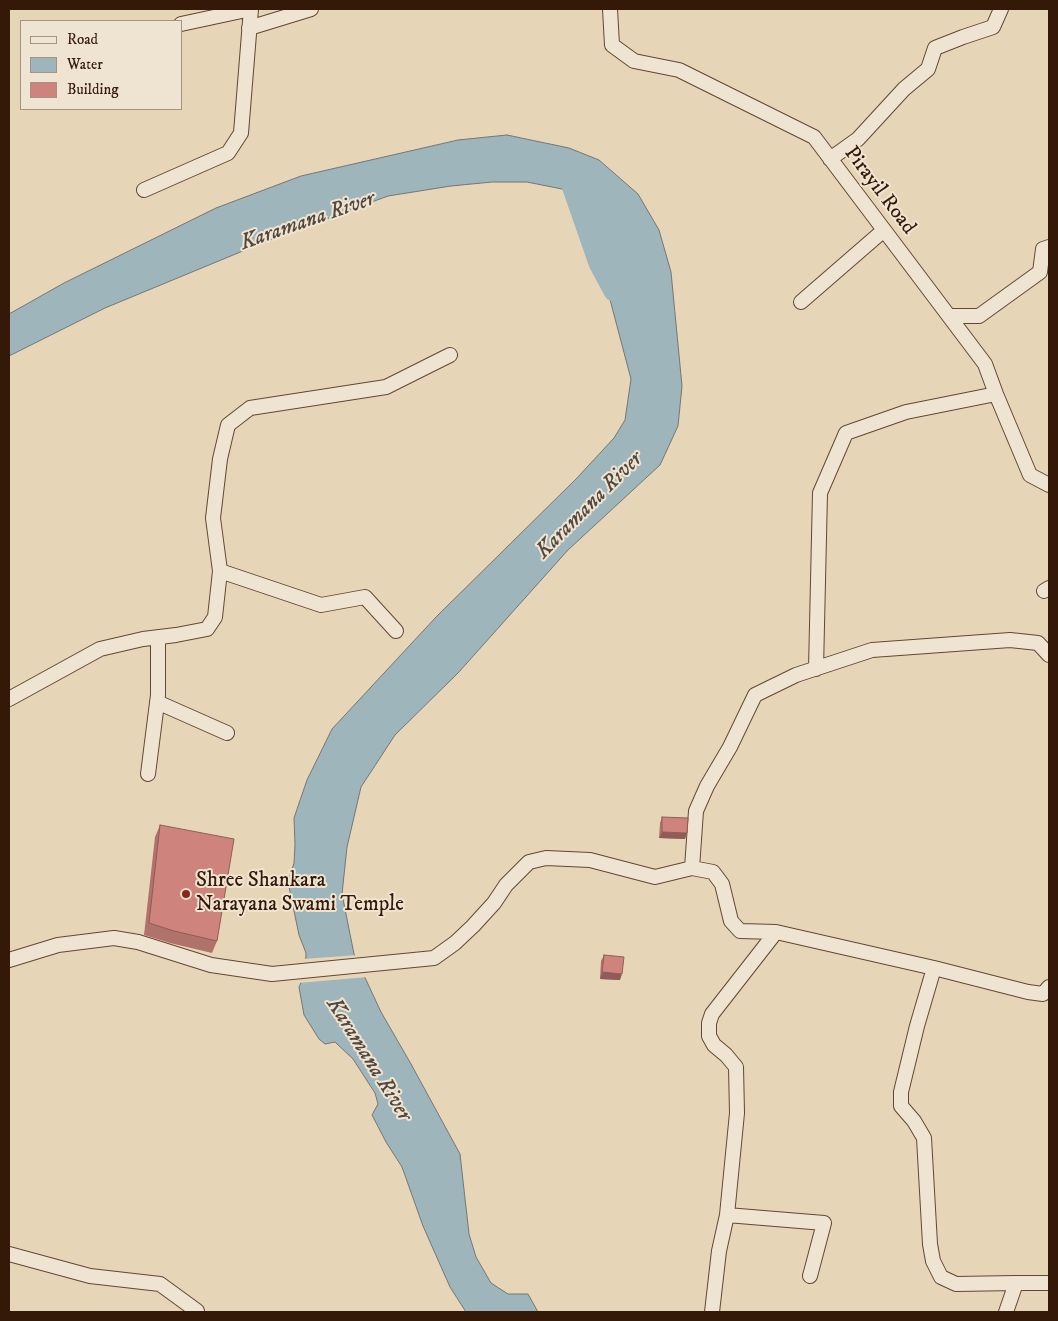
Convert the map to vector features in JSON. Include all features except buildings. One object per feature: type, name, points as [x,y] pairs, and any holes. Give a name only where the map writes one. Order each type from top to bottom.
[{"type":"street","points":[[144,190],[228,153],[241,133],[251,9],[182,24]]},
{"type":"street","points":[[249,28],[311,9]]},
{"type":"street","name":"Pirayil Road","points":[[610,9],[612,46],[634,61],[679,70],[814,137],[985,364],[1030,474],[1049,486]]},
{"type":"street","points":[[830,159],[858,139],[904,89],[928,69],[935,48],[993,27],[1001,9]]},
{"type":"street","points":[[801,302],[884,230]]},
{"type":"street","points":[[949,316],[979,316],[1040,272],[1043,248],[1049,246]]},
{"type":"street","points":[[9,699],[100,649],[143,639],[207,629],[215,616],[220,571],[213,518],[220,459],[228,425],[250,408],[386,388],[450,355]]},
{"type":"street","points":[[816,669],[820,493],[846,433],[906,412],[996,394]]},
{"type":"street","points":[[220,571],[321,606],[365,597],[396,631]]},
{"type":"street","points":[[148,774],[157,702],[158,637]]},
{"type":"street","points":[[692,868],[696,811],[707,786],[730,747],[755,695],[796,675],[872,650],[1010,640],[1038,643],[1049,655]]},
{"type":"street","points":[[157,702],[226,733]]},
{"type":"street","points":[[9,960],[58,945],[114,938],[138,942],[210,965],[272,974],[434,958],[455,943],[473,926],[494,903],[506,884],[529,862],[546,858],[590,860],[655,877],[692,868],[713,872],[722,884],[731,921],[740,931],[776,932],[934,968],[1028,992],[1047,994]]},
{"type":"street","points":[[712,1312],[719,1251],[727,1215],[737,1113],[736,1067],[714,1045],[709,1036],[710,1022],[712,1014],[776,932]]},
{"type":"street","points":[[934,968],[917,1026],[901,1092],[901,1106],[914,1121],[924,1138],[930,1244],[933,1261],[940,1277],[956,1284],[1049,1283]]},
{"type":"street","points":[[727,1215],[824,1223],[810,1276]]},
{"type":"street","points":[[9,1254],[90,1276],[160,1284],[196,1310]]},
{"type":"street","points":[[1006,1312],[1016,1283]]},
{"type":"water","points":[[507,135],[569,148],[599,160],[638,194],[659,230],[671,272],[682,386],[678,426],[660,465],[568,550],[458,673],[395,735],[361,787],[347,847],[342,894],[354,954],[381,1012],[460,1154],[469,1234],[476,1257],[491,1283],[508,1294],[528,1294],[538,1312],[466,1312],[450,1287],[423,1226],[402,1167],[372,1115],[378,1104],[375,1093],[353,1059],[335,1042],[325,1044],[319,1039],[304,1015],[299,987],[305,974],[306,953],[299,935],[288,882],[294,863],[294,818],[307,780],[332,729],[437,616],[576,479],[614,438],[625,420],[631,379],[585,205],[562,189],[527,182],[492,182],[451,186],[388,196],[267,241],[105,308],[9,356],[9,314],[64,283],[216,208],[301,176],[458,140]]},
{"type":"pier","points":[[358,955],[368,977],[298,983],[302,973],[303,959]]},
{"type":"waterway","name":"Karamana River","points":[[567,171],[599,263],[614,291]]},
{"type":"place","name":"Shree Shankara Narayana Swami Temple","points":[[186,894]]}]
